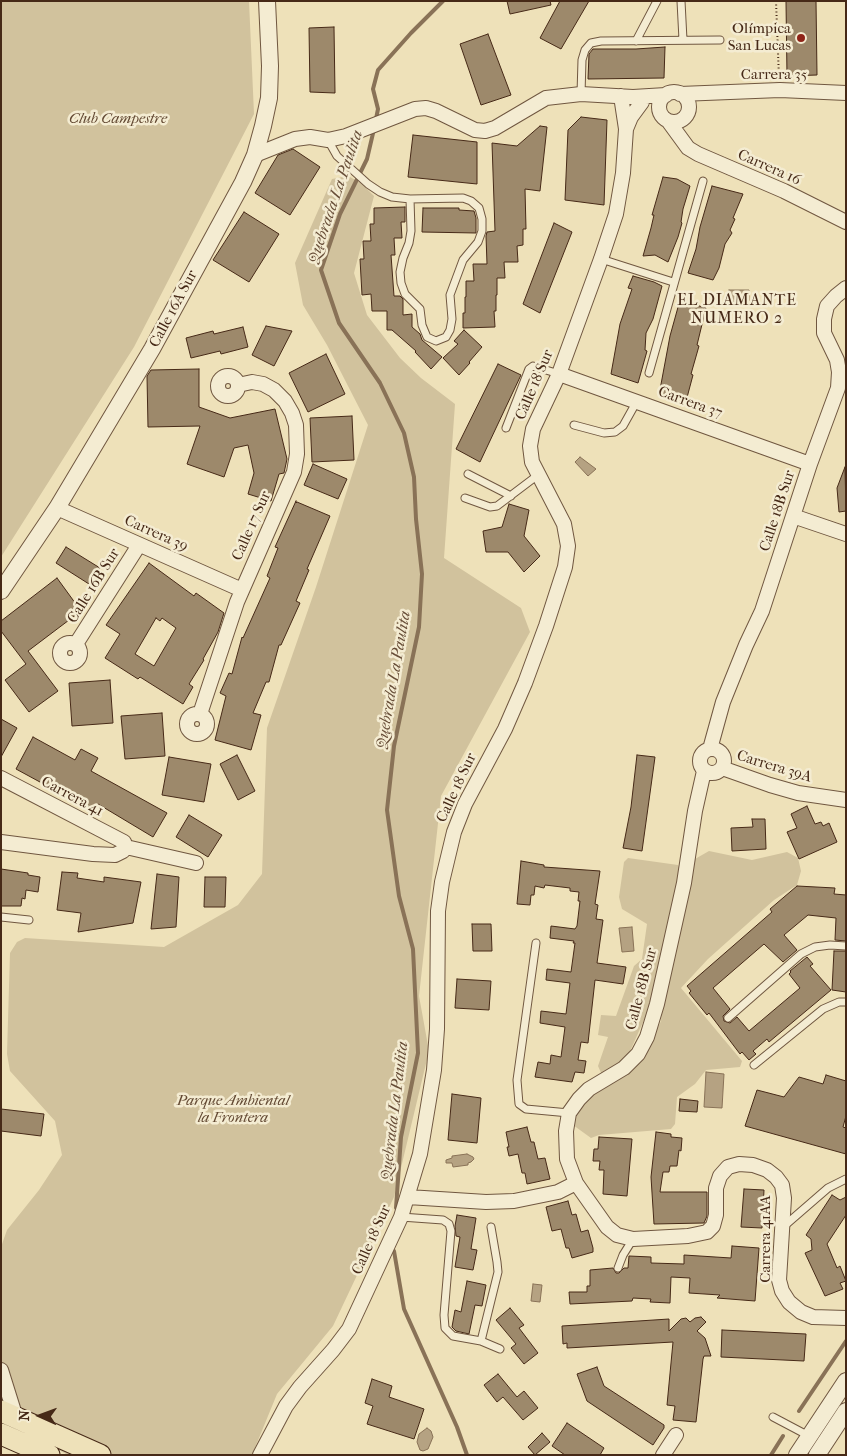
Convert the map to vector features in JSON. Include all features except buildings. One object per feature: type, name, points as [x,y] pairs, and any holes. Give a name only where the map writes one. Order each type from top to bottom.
[{"type":"main road","points":[[9,1415],[100,1455]]},
{"type":"main road","points":[[1,1434],[48,1455]]},
{"type":"street","name":"Calle 16A Sur","points":[[1,591],[56,508],[152,349],[243,182],[255,155],[264,126],[269,98],[270,66],[267,1]]},
{"type":"street","name":"Carrera 35","points":[[255,155],[295,139],[310,137],[328,140],[346,136],[404,112],[426,108],[475,130],[485,131],[495,128],[546,98],[581,94],[632,98],[702,92],[780,90],[846,93]]},
{"type":"street","points":[[688,105],[702,92]]},
{"type":"street","points":[[673,94],[684,96],[688,105],[686,115],[671,118],[660,102],[673,94]]},
{"type":"street","name":"Carrera 35","points":[[632,98],[671,118]]},
{"type":"street","name":"Calle 18 Sur","points":[[260,1455],[286,1406],[349,1329],[400,1217],[408,1197],[420,1154],[434,1070],[439,984],[438,910],[442,882],[454,832],[465,804],[505,730],[525,684],[565,567],[568,546],[564,524],[532,462],[530,446],[534,430],[558,374],[602,259],[624,173],[626,129],[632,98]]},
{"type":"street","name":"Calle 18 Sur","points":[[626,129],[631,117],[632,98]]},
{"type":"street","name":"Carrera 16","points":[[671,118],[682,140],[688,148],[698,154],[784,191],[846,222]]},
{"type":"street","name":"Calle 18B Sur","points":[[710,748],[723,702],[762,611],[810,464],[838,388],[839,372],[837,360],[824,333],[824,319],[827,306],[846,288]]},
{"type":"street","name":"Carrera 37","points":[[558,374],[810,464]]},
{"type":"street","name":"Calle 17 Sur","points":[[200,714],[222,642],[242,590],[294,472],[297,454],[296,425],[285,401],[274,390],[263,384],[252,382],[238,385]]},
{"type":"street","name":"Carrera 39","points":[[56,508],[242,590]]},
{"type":"street","points":[[793,516],[846,534]]},
{"type":"street","name":"Calle 16B Sur","points":[[76,644],[139,544]]},
{"type":"street","points":[[714,748],[721,752],[724,760],[722,768],[716,773],[704,771],[700,760],[703,752],[714,748]]},
{"type":"street","name":"Carrera 39A","points":[[722,768],[798,793],[846,800]]},
{"type":"street","name":"Calle 18B Sur","points":[[576,1183],[567,1159],[566,1131],[570,1113],[579,1099],[589,1089],[624,1068],[638,1054],[647,1037],[657,1004],[682,892],[704,771]]},
{"type":"street","name":"Carrera 41","points":[[1,778],[124,842],[126,847],[196,863]]},
{"type":"street","points":[[1,842],[115,855],[124,852],[126,847]]},
{"type":"street","name":"Carrera 41AA","points":[[576,1183],[607,1227],[617,1235],[633,1239],[688,1236],[707,1232],[713,1226],[716,1214],[716,1188],[720,1176],[728,1167],[739,1164],[752,1165],[767,1170],[782,1185],[784,1198],[779,1280],[782,1291],[789,1302],[801,1312],[813,1317],[846,1318]]},
{"type":"street","points":[[408,1197],[486,1202],[514,1201],[558,1192],[576,1183]]},
{"type":"street","points":[[1,1370],[9,1415]]},
{"type":"street","points":[[797,1455],[846,1381]]},
{"type":"street","points":[[817,1455],[846,1411]]},
{"type":"street","points":[[663,1455],[676,1435]]},
{"type":"lane","points":[[636,41],[657,1]]},
{"type":"lane","points":[[681,1],[683,40]]},
{"type":"lane","points":[[581,94],[582,60],[585,50],[591,43],[601,41],[720,40]]},
{"type":"lane","points":[[328,140],[337,156],[380,192],[392,197],[410,199],[463,198],[471,201],[479,208],[482,218],[482,231],[478,242],[463,260],[450,295],[452,319],[450,330],[446,337],[436,341],[427,337],[422,326],[420,309],[405,294],[400,283],[403,258],[410,243],[410,199]]},
{"type":"lane","points":[[649,373],[673,282],[703,181]]},
{"type":"lane","points":[[602,259],[673,282]]},
{"type":"lane","points":[[506,428],[529,369],[533,366],[558,374]]},
{"type":"lane","points":[[574,425],[604,433],[615,432],[623,426],[637,401]]},
{"type":"lane","points":[[468,474],[510,496]]},
{"type":"lane","points":[[465,498],[490,507],[497,506],[538,475]]},
{"type":"lane","points":[[1,917],[29,920]]},
{"type":"lane","points":[[536,944],[517,1080],[517,1095],[519,1104],[526,1109],[570,1113]]},
{"type":"lane","points":[[728,1018],[801,954],[814,947],[846,946]]},
{"type":"lane","points":[[754,1065],[823,1009],[839,1002],[846,1002]]},
{"type":"lane","points":[[782,1228],[828,1188],[846,1179]]},
{"type":"lane","points":[[400,1217],[443,1220],[449,1224],[451,1231],[444,1328],[453,1336],[481,1341],[500,1349]]},
{"type":"lane","points":[[481,1341],[498,1272],[498,1262],[491,1228]]},
{"type":"lane","points":[[618,1268],[623,1255],[633,1239]]},
{"type":"lane","points":[[773,1417],[809,1437]]},
{"type":"path","points":[[776,1],[780,90]]},
{"type":"green space","name":"Club Campestre","points":[[1,1],[249,1],[254,114],[134,347],[1,557]]},
{"type":"green space","name":"Parque Ambiental la Frontera","points":[[348,176],[361,183],[374,196],[354,273],[367,315],[400,358],[421,378],[455,404],[444,558],[521,608],[530,632],[441,796],[419,996],[429,1051],[394,1197],[333,1326],[277,1394],[252,1455],[68,1455],[26,1432],[1,1393],[1,1247],[7,1230],[39,1190],[62,1155],[55,1121],[10,1071],[7,1054],[10,953],[17,942],[25,938],[164,947],[238,905],[262,874],[267,728],[316,587],[368,425],[327,345],[303,305],[295,263],[332,179]]},
{"type":"green space","points":[[709,851],[752,860],[787,852],[798,858],[801,871],[797,885],[774,900],[708,959],[681,988],[742,1061],[740,1067],[706,1070],[695,1084],[677,1097],[675,1124],[671,1129],[599,1135],[591,1138],[573,1125],[574,1111],[584,1099],[640,1063],[661,1021],[663,987],[695,859]]},
{"type":"green space","points":[[628,858],[678,865],[680,870],[652,1002],[627,1058],[602,1075],[598,1066],[608,1037],[598,1035],[601,1015],[616,1016],[634,966],[642,959],[647,924],[622,909],[619,897],[624,862]]},
{"type":"shaded area","points":[[729,290],[749,290],[749,301],[729,302]]},
{"type":"shaded area","points":[[580,457],[596,469],[588,476],[575,462]]},
{"type":"shaded area","points":[[632,927],[634,951],[622,952],[619,928]]},
{"type":"shaded area","points":[[706,1072],[724,1074],[722,1108],[704,1107]]},
{"type":"shaded area","points":[[467,1154],[474,1159],[468,1165],[453,1167],[452,1163],[446,1163],[446,1160],[452,1158],[452,1156]]},
{"type":"shaded area","points":[[533,1284],[542,1285],[540,1302],[531,1301]]},
{"type":"shaded area","points":[[427,1428],[431,1431],[433,1437],[428,1449],[423,1451],[420,1450],[417,1442],[419,1434]]},
{"type":"waterway","name":"Quebrada La Paulita","points":[[376,119],[378,109],[373,89],[378,70],[443,1]]},
{"type":"waterway","name":"Quebrada La Paulita","points":[[374,129],[367,159],[340,214],[321,270],[339,323],[380,383],[404,433],[414,477],[422,574],[419,627],[394,746],[387,810],[399,896],[413,949],[418,1053],[401,1137],[396,1208]]},
{"type":"waterway","name":"Quebrada La Paulita","points":[[394,1251],[404,1309],[457,1427],[467,1455]]},
{"type":"waterway","points":[[799,1411],[846,1341]]},
{"type":"waterway","points":[[771,1455],[783,1436]]},
{"type":"place","name":"Olímpica San Lucas","points":[[801,38]]},
{"type":"district","name":"EL DIAMANTE NUMERO 2","points":[[737,310]]}]
